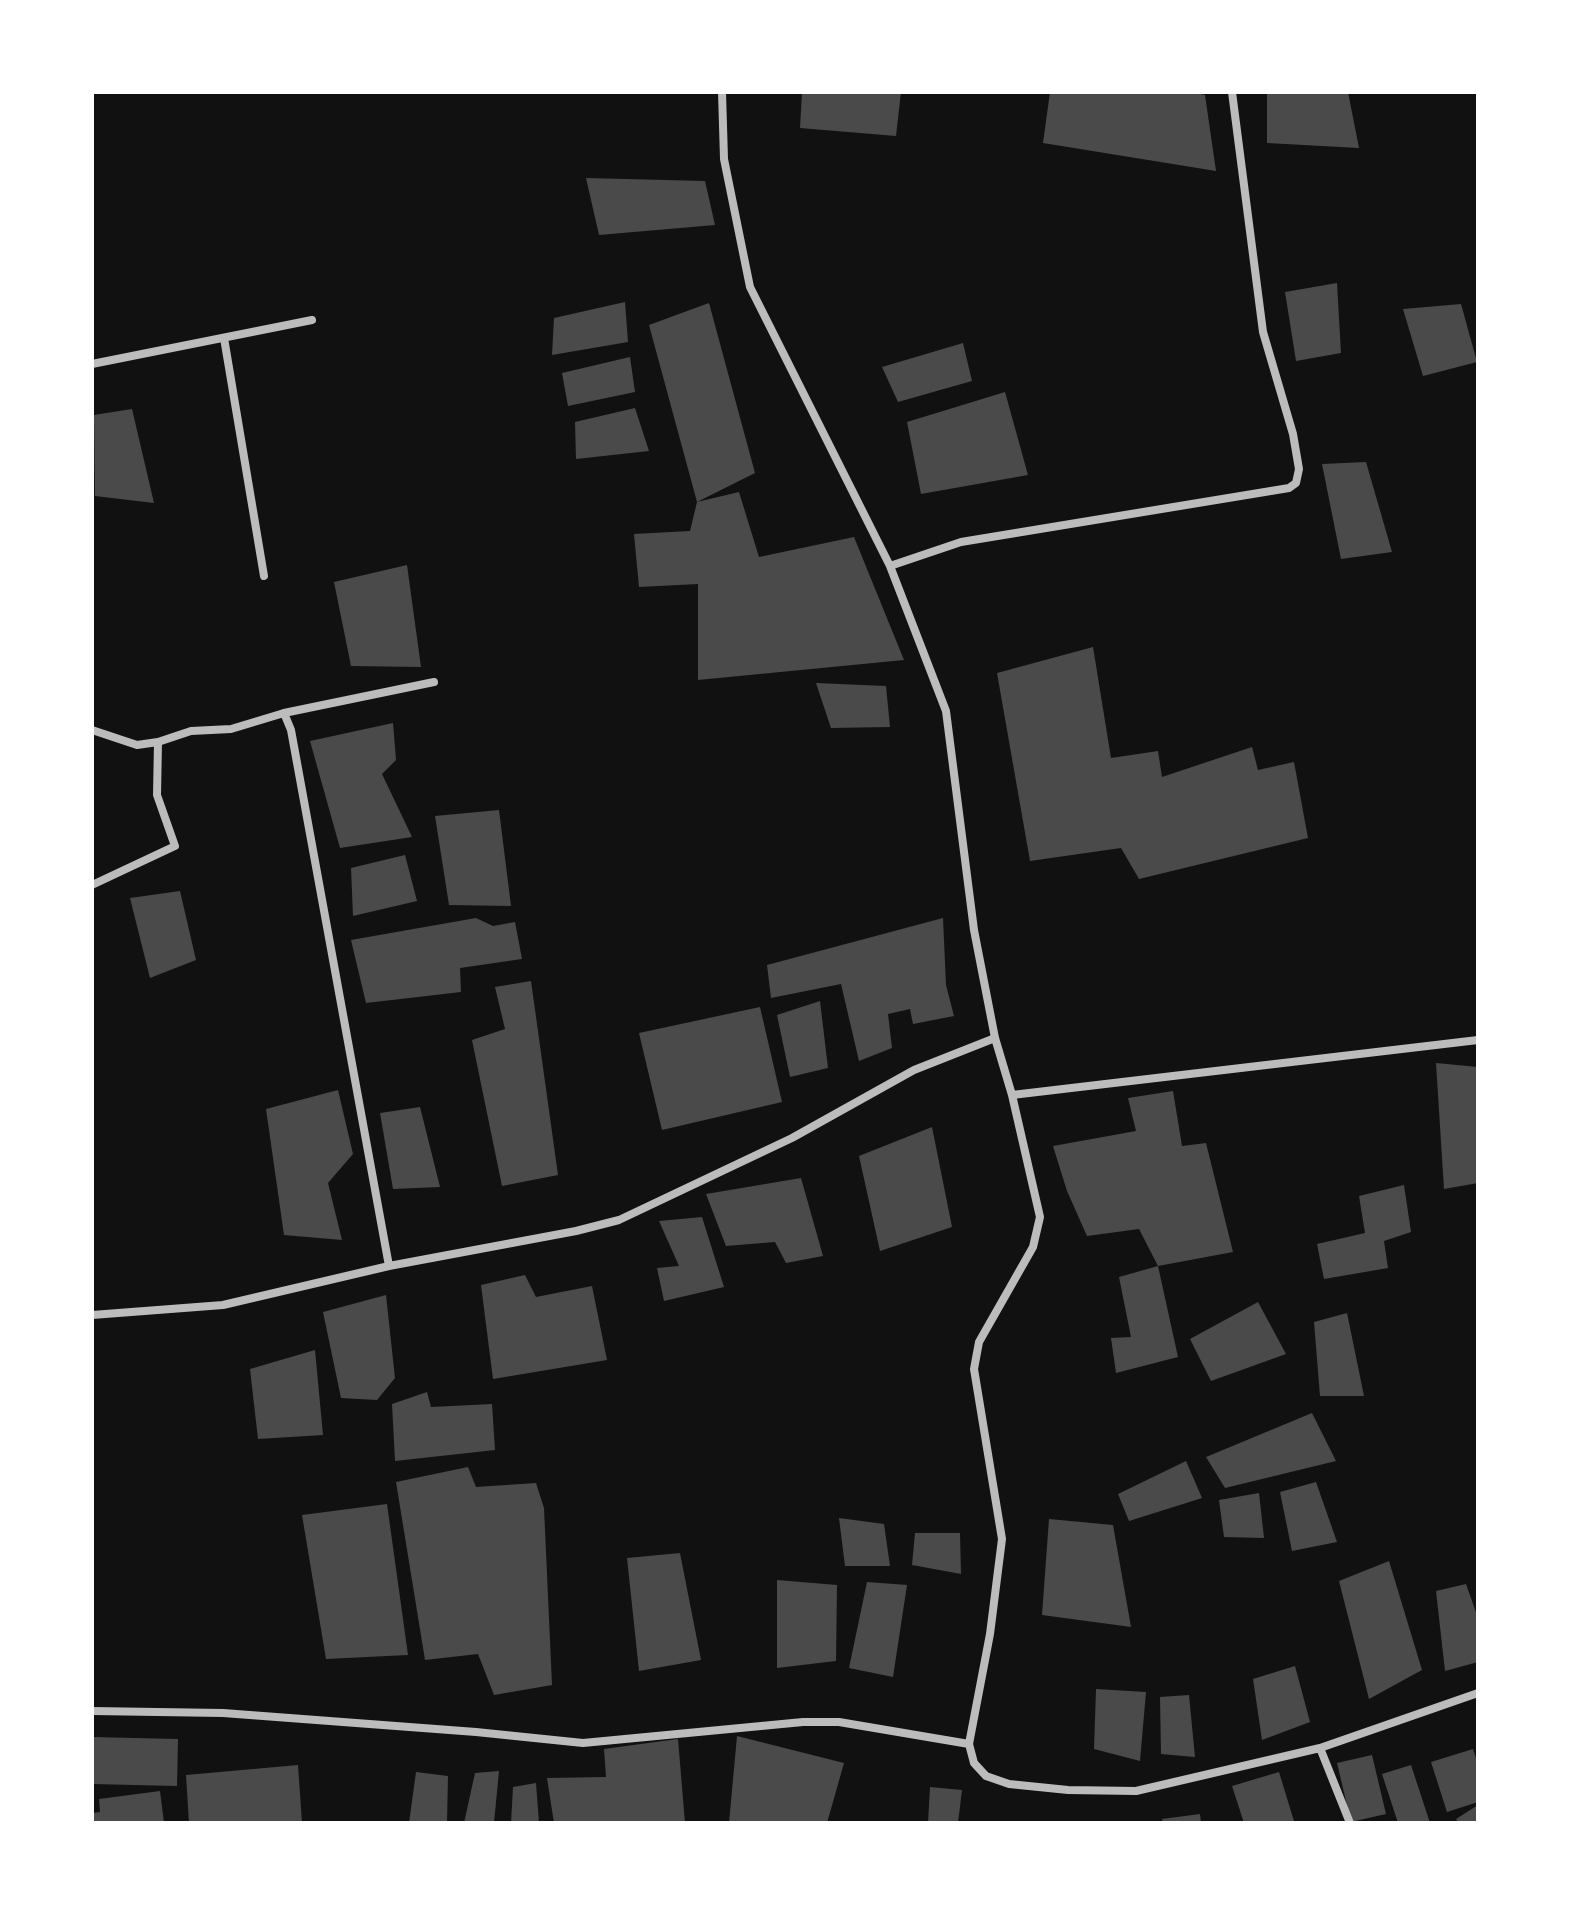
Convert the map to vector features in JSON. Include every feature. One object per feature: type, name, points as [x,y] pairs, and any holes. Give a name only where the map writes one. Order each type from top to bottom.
[{"type":"street","points":[[722,92],[724,159],[750,287],[890,566],[946,711],[974,930],[995,1038],[1012,1095],[1040,1217],[1033,1247],[979,1342],[974,1369],[1002,1539],[990,1634],[969,1744],[974,1763],[986,1776],[1009,1784],[1068,1790],[1136,1791],[1320,1748],[1478,1693]]},
{"type":"street","points":[[890,566],[961,542],[1289,488],[1296,483],[1299,469],[1293,434],[1263,332],[1232,92]]},
{"type":"street","points":[[92,364],[312,320]]},
{"type":"street","points":[[224,338],[264,576]]},
{"type":"street","points":[[92,730],[137,745],[191,731],[231,729],[284,713],[434,682]]},
{"type":"street","points":[[284,713],[291,730],[389,1266]]},
{"type":"street","points":[[92,885],[175,846],[157,795],[158,742]]},
{"type":"street","points":[[92,1315],[223,1305],[389,1266],[619,1220],[792,1138],[914,1070],[995,1038]]},
{"type":"street","points":[[1012,1095],[1478,1040]]},
{"type":"street","points":[[92,1711],[223,1713],[583,1743],[803,1722],[839,1722],[969,1744]]},
{"type":"street","points":[[1320,1748],[1350,1823]]},
{"type":"building","points":[[802,92],[901,92],[896,136],[800,128]]},
{"type":"building","points":[[1050,92],[1192,92],[1205,95],[1216,171],[1043,143]]},
{"type":"building","points":[[1267,92],[1348,92],[1359,148],[1267,143]]},
{"type":"building","points":[[586,178],[705,181],[715,225],[599,235]]},
{"type":"building","points":[[1337,283],[1341,353],[1296,361],[1285,292]]},
{"type":"building","points":[[625,302],[628,342],[552,355],[554,318]]},
{"type":"building","points":[[709,303],[755,473],[697,502],[649,325]]},
{"type":"building","points":[[1461,304],[1477,362],[1423,376],[1403,309]]},
{"type":"building","points":[[963,343],[972,381],[898,402],[882,367]]},
{"type":"building","points":[[630,357],[635,392],[568,406],[562,373]]},
{"type":"building","points":[[1005,392],[1028,475],[921,494],[907,422]]},
{"type":"building","points":[[635,408],[649,451],[576,459],[575,422]]},
{"type":"building","points":[[132,409],[154,503],[95,496],[94,415]]},
{"type":"building","points":[[1366,462],[1392,552],[1341,559],[1322,464]]},
{"type":"building","points":[[739,492],[759,557],[854,537],[904,660],[698,680],[698,584],[639,587],[634,534],[690,531],[697,502]]},
{"type":"building","points":[[407,565],[421,667],[351,666],[334,582]]},
{"type":"building","points":[[1093,647],[1111,758],[1158,751],[1162,777],[1252,747],[1258,770],[1294,762],[1308,838],[1139,879],[1121,848],[1030,861],[997,673]]},
{"type":"building","points":[[816,683],[886,686],[890,727],[831,728]]},
{"type":"building","points":[[393,723],[396,760],[382,774],[412,837],[340,848],[310,741]]},
{"type":"building","points":[[499,810],[511,906],[449,905],[435,816]]},
{"type":"building","points":[[405,855],[417,901],[353,916],[351,868]]},
{"type":"building","points":[[180,891],[196,960],[150,978],[130,898]]},
{"type":"building","points":[[476,918],[493,926],[515,922],[522,959],[460,968],[461,992],[366,1003],[351,940]]},
{"type":"building","points":[[943,918],[946,985],[954,1016],[913,1024],[910,1009],[888,1014],[892,1048],[859,1061],[841,984],[771,998],[767,965]]},
{"type":"building","points":[[531,981],[558,1175],[502,1186],[472,1040],[505,1029],[495,987]]},
{"type":"building","points":[[820,1001],[828,1068],[790,1077],[777,1015]]},
{"type":"building","points":[[760,1007],[782,1102],[662,1130],[639,1033]]},
{"type":"building","points":[[1436,1063],[1478,1067],[1478,1183],[1444,1189]]},
{"type":"building","points":[[338,1090],[353,1154],[328,1183],[342,1240],[284,1235],[266,1109]]},
{"type":"building","points":[[1173,1091],[1182,1146],[1206,1143],[1233,1252],[1158,1266],[1139,1229],[1087,1236],[1067,1191],[1053,1146],[1136,1131],[1128,1098]]},
{"type":"building","points":[[420,1107],[440,1187],[393,1189],[380,1113]]},
{"type":"building","points":[[932,1127],[952,1227],[880,1251],[859,1156]]},
{"type":"building","points":[[801,1178],[823,1256],[786,1263],[775,1242],[726,1246],[706,1194]]},
{"type":"building","points":[[1404,1185],[1411,1232],[1384,1241],[1388,1268],[1324,1279],[1317,1244],[1365,1233],[1359,1196]]},
{"type":"building","points":[[702,1217],[724,1287],[664,1301],[657,1268],[679,1266],[659,1221]]},
{"type":"building","points":[[1158,1266],[1178,1357],[1116,1373],[1111,1338],[1131,1337],[1119,1277]]},
{"type":"building","points":[[525,1275],[536,1297],[592,1286],[607,1360],[493,1379],[481,1285]]},
{"type":"building","points":[[386,1295],[395,1378],[377,1400],[341,1398],[323,1312]]},
{"type":"building","points":[[1258,1302],[1286,1354],[1211,1381],[1190,1339]]},
{"type":"building","points":[[1347,1313],[1364,1396],[1320,1396],[1314,1322]]},
{"type":"building","points":[[315,1350],[323,1435],[258,1439],[250,1369]]},
{"type":"building","points":[[427,1392],[431,1407],[492,1404],[495,1450],[395,1461],[392,1404]]},
{"type":"building","points":[[1312,1413],[1336,1461],[1225,1488],[1206,1457]]},
{"type":"building","points":[[1186,1461],[1202,1498],[1129,1521],[1118,1494]]},
{"type":"building","points":[[468,1467],[476,1487],[536,1483],[544,1508],[552,1685],[494,1695],[478,1654],[425,1660],[396,1482]]},
{"type":"building","points":[[1316,1482],[1337,1542],[1292,1551],[1280,1492]]},
{"type":"building","points":[[1259,1493],[1264,1538],[1224,1537],[1219,1500]]},
{"type":"building","points":[[387,1504],[408,1655],[326,1659],[302,1515]]},
{"type":"building","points":[[839,1518],[884,1524],[890,1566],[845,1566]]},
{"type":"building","points":[[1049,1519],[1113,1525],[1131,1627],[1042,1615]]},
{"type":"building","points":[[915,1533],[960,1533],[961,1574],[912,1565]]},
{"type":"building","points":[[680,1553],[701,1660],[639,1671],[627,1558]]},
{"type":"building","points":[[1389,1561],[1422,1670],[1369,1699],[1339,1581]]},
{"type":"building","points":[[777,1580],[837,1585],[836,1661],[777,1668]]},
{"type":"building","points":[[867,1582],[907,1585],[893,1677],[849,1668]]},
{"type":"building","points":[[1466,1584],[1478,1618],[1478,1662],[1445,1671],[1436,1591]]},
{"type":"building","points":[[1295,1666],[1310,1722],[1262,1740],[1253,1679]]},
{"type":"building","points":[[1096,1689],[1146,1692],[1140,1761],[1094,1749]]},
{"type":"building","points":[[1189,1695],[1195,1757],[1161,1754],[1160,1697]]},
{"type":"building","points":[[737,1736],[844,1763],[827,1823],[729,1823]]},
{"type":"building","points":[[92,1737],[178,1739],[177,1786],[92,1784]]},
{"type":"building","points":[[678,1739],[685,1823],[554,1823],[547,1778],[606,1777],[604,1749]]},
{"type":"building","points":[[1473,1749],[1478,1764],[1478,1802],[1447,1812],[1431,1762]]},
{"type":"building","points":[[1372,1755],[1386,1814],[1351,1822],[1337,1763]]},
{"type":"building","points":[[298,1765],[302,1823],[189,1823],[186,1775]]},
{"type":"building","points":[[1411,1765],[1430,1823],[1398,1823],[1382,1774]]},
{"type":"building","points":[[499,1771],[494,1823],[464,1823],[475,1773]]},
{"type":"building","points":[[416,1772],[448,1776],[447,1823],[409,1823]]},
{"type":"building","points":[[1279,1772],[1294,1821],[1244,1823],[1232,1786]]},
{"type":"building","points":[[536,1783],[539,1823],[511,1823],[513,1787]]},
{"type":"building","points":[[930,1787],[962,1790],[958,1823],[928,1823]]},
{"type":"building","points":[[160,1791],[164,1823],[92,1823],[92,1813],[100,1812],[99,1799]]},
{"type":"building","points":[[1478,1805],[1478,1823],[1458,1823],[1456,1819]]},
{"type":"building","points":[[1200,1814],[1201,1823],[1163,1823],[1162,1819]]}]
